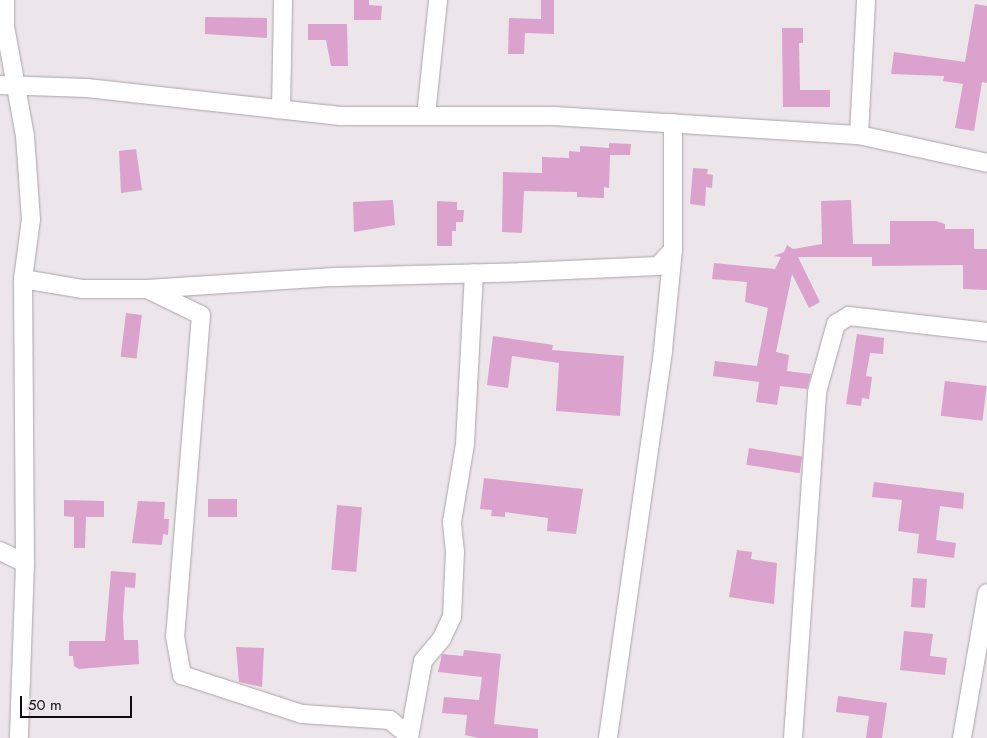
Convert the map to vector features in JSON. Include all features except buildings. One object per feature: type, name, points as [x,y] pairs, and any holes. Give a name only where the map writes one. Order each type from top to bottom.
[{"type":"street","points":[[5,0],[8,85],[31,210],[23,279],[25,563],[19,738]]},
{"type":"street","points":[[281,109],[283,0]]},
{"type":"street","points":[[426,116],[438,0]]},
{"type":"street","points":[[860,135],[866,0]]},
{"type":"street","points":[[8,85],[87,88],[342,116],[555,116],[860,135],[987,163]]},
{"type":"street","points":[[608,738],[647,482],[673,250],[673,123]]},
{"type":"street","points":[[23,279],[83,289],[146,289],[658,266],[673,250]]},
{"type":"street","points":[[409,737],[423,661],[442,638],[452,617],[455,552],[452,522],[465,444],[474,273]]},
{"type":"street","points":[[146,289],[201,315],[175,636],[182,676],[302,714],[390,720],[409,737]]},
{"type":"street","points":[[793,738],[817,392],[836,324],[849,316],[987,332]]},
{"type":"street","points":[[0,551],[25,563]]},
{"type":"street","points":[[962,738],[987,593]]}]
